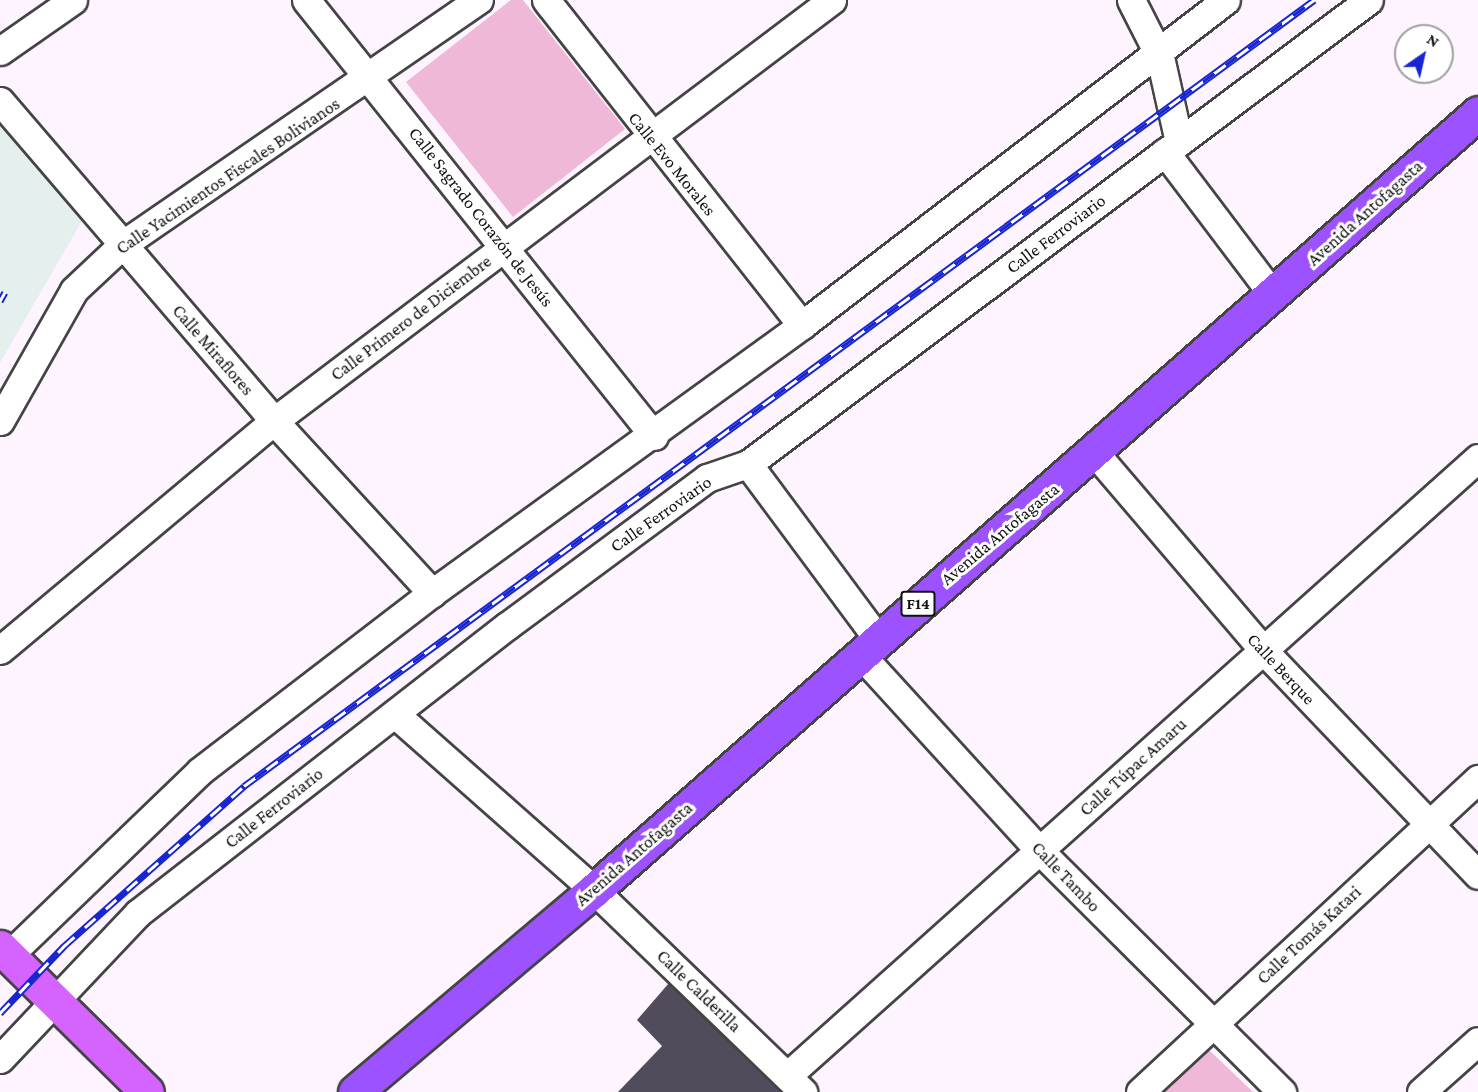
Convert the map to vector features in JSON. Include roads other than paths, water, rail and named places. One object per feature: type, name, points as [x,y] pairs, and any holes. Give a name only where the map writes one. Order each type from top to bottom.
[{"type":"highway","name":"Avenida Antofagasta","points":[[355,1092],[594,891],[869,646],[1095,453],[1478,113]]},
{"type":"main road","points":[[4,951],[57,996],[147,1092]]},
{"type":"street","points":[[0,51],[73,0]]},
{"type":"street","name":"Calle Sagrado Corazón de Jesús","points":[[306,0],[506,246],[654,436]]},
{"type":"street","name":"Calle Yacimientos Fiscales Bolivianos","points":[[0,421],[74,290],[122,245],[370,78],[479,0]]},
{"type":"street","name":"Calle Evo Morales","points":[[546,0],[648,137],[802,326]]},
{"type":"street","name":"Calle Primero de Diciembre","points":[[0,650],[274,421],[832,0]]},
{"type":"street","points":[[1131,0],[1158,52],[1172,147],[1274,295]]},
{"type":"street","points":[[4,951],[200,771],[432,593],[654,436],[802,326],[1226,0]]},
{"type":"street","name":"Calle Ferroviario","points":[[0,1059],[57,996],[138,913],[395,714],[707,478],[748,464],[1369,0]]},
{"type":"street","name":"Calle Miraflores","points":[[0,101],[274,421],[432,593]]},
{"type":"street","name":"Calle Berque","points":[[1095,453],[1263,650],[1428,826],[1478,875]]},
{"type":"street","name":"Calle Túpac Amaru","points":[[795,1084],[1040,850],[1478,458]]},
{"type":"street","name":"Calle Tambo","points":[[748,464],[869,646],[1040,850],[1212,1025],[1282,1092]]},
{"type":"street","name":"Calle Calderilla","points":[[395,714],[594,891],[795,1084]]},
{"type":"street","name":"Calle Tomás Katari","points":[[1140,1092],[1478,779]]},
{"type":"street","points":[[1421,1092],[1478,1041]]},
{"type":"railway","points":[[0,1013],[64,946],[244,786],[1314,0]]},
{"type":"railway","points":[[0,301],[5,292]]}]
